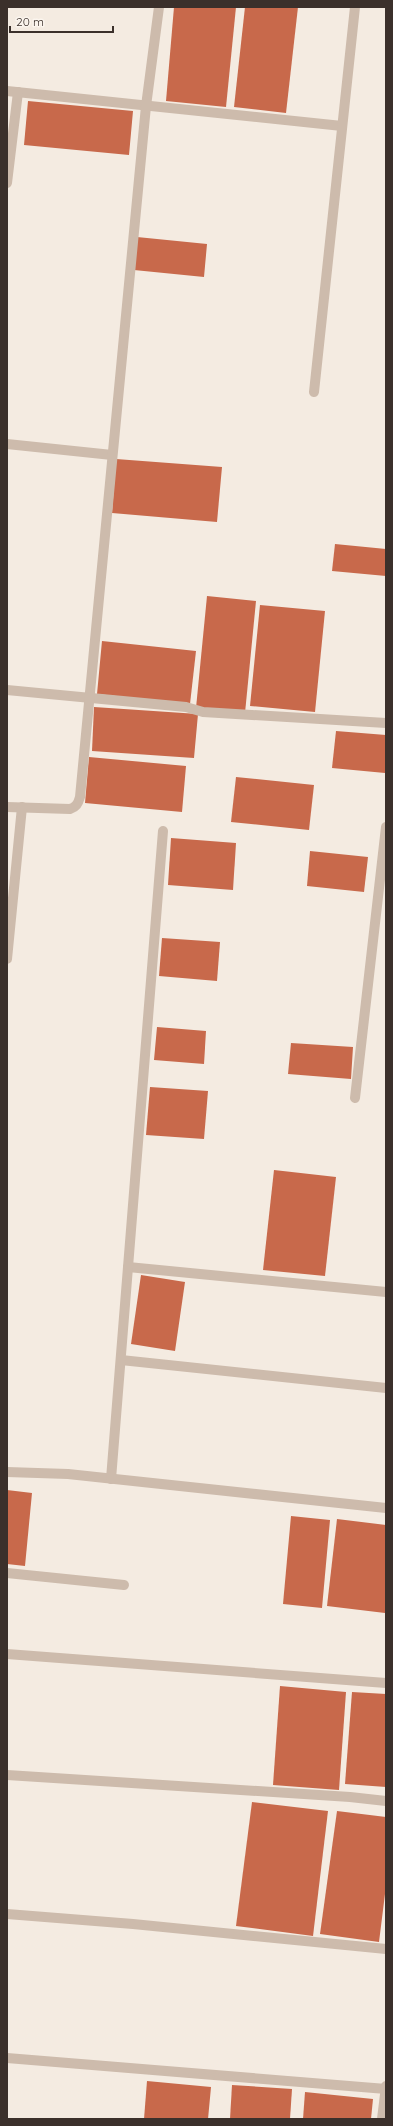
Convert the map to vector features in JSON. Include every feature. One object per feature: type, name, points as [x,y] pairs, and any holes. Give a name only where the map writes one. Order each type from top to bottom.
[{"type":"street","points":[[7,807],[70,809],[79,803],[146,106],[159,7]]},
{"type":"street","points":[[314,392],[355,7]]},
{"type":"street","points":[[7,91],[342,126]]},
{"type":"street","points":[[7,183],[18,92]]},
{"type":"street","points":[[7,444],[112,455]]},
{"type":"street","points":[[7,690],[89,699],[186,707],[203,712],[386,723]]},
{"type":"street","points":[[7,959],[22,807]]},
{"type":"street","points":[[355,1098],[386,826]]},
{"type":"street","points":[[111,1479],[164,831]]},
{"type":"street","points":[[128,1267],[386,1292]]},
{"type":"street","points":[[121,1360],[386,1388]]},
{"type":"street","points":[[7,1472],[68,1474],[386,1508]]},
{"type":"street","points":[[7,1573],[124,1585]]},
{"type":"street","points":[[7,1654],[386,1683]]},
{"type":"street","points":[[7,1775],[350,1797],[386,1802]]},
{"type":"street","points":[[7,1914],[133,1924],[386,1949]]},
{"type":"street","points":[[7,2058],[386,2090]]},
{"type":"street","points":[[382,2119],[386,2086]]},
{"type":"building","points":[[174,7],[236,7],[226,107],[166,101]]},
{"type":"building","points":[[245,7],[298,7],[286,113],[234,107]]},
{"type":"building","points":[[28,101],[133,111],[129,155],[24,145]]},
{"type":"building","points":[[137,237],[207,244],[204,277],[134,270]]},
{"type":"building","points":[[116,459],[222,467],[217,522],[112,513]]},
{"type":"building","points":[[335,544],[386,549],[386,576],[332,571]]},
{"type":"building","points":[[207,596],[256,601],[245,713],[196,708]]},
{"type":"building","points":[[260,605],[325,611],[315,712],[250,706]]},
{"type":"building","points":[[102,641],[196,651],[190,704],[97,694]]},
{"type":"building","points":[[94,707],[198,714],[194,758],[92,751]]},
{"type":"building","points":[[336,731],[386,735],[385,773],[332,768]]},
{"type":"building","points":[[89,757],[186,766],[182,812],[85,803]]},
{"type":"building","points":[[236,777],[314,785],[309,830],[231,822]]},
{"type":"building","points":[[171,838],[236,843],[233,890],[168,885]]},
{"type":"building","points":[[310,851],[368,857],[364,892],[307,886]]},
{"type":"building","points":[[162,938],[220,942],[217,981],[159,976]]},
{"type":"building","points":[[157,1027],[206,1031],[204,1064],[154,1060]]},
{"type":"building","points":[[291,1043],[353,1047],[351,1079],[288,1074]]},
{"type":"building","points":[[150,1087],[208,1091],[204,1139],[146,1135]]},
{"type":"building","points":[[274,1170],[336,1177],[325,1276],[263,1270]]},
{"type":"building","points":[[141,1275],[185,1282],[175,1351],[131,1344]]},
{"type":"building","points":[[7,1490],[32,1493],[25,1566],[7,1564]]},
{"type":"building","points":[[291,1516],[330,1520],[322,1608],[283,1604]]},
{"type":"building","points":[[337,1519],[386,1525],[385,1613],[327,1606]]},
{"type":"building","points":[[280,1686],[346,1692],[339,1790],[273,1785]]},
{"type":"building","points":[[352,1692],[386,1694],[386,1787],[345,1784]]},
{"type":"building","points":[[252,1802],[328,1811],[313,1936],[236,1926]]},
{"type":"building","points":[[337,1811],[386,1817],[386,1886],[379,1942],[320,1934]]},
{"type":"building","points":[[147,2081],[211,2087],[208,2119],[144,2119]]},
{"type":"building","points":[[232,2085],[292,2089],[290,2119],[230,2119]]},
{"type":"building","points":[[305,2092],[373,2099],[371,2119],[303,2119]]}]
